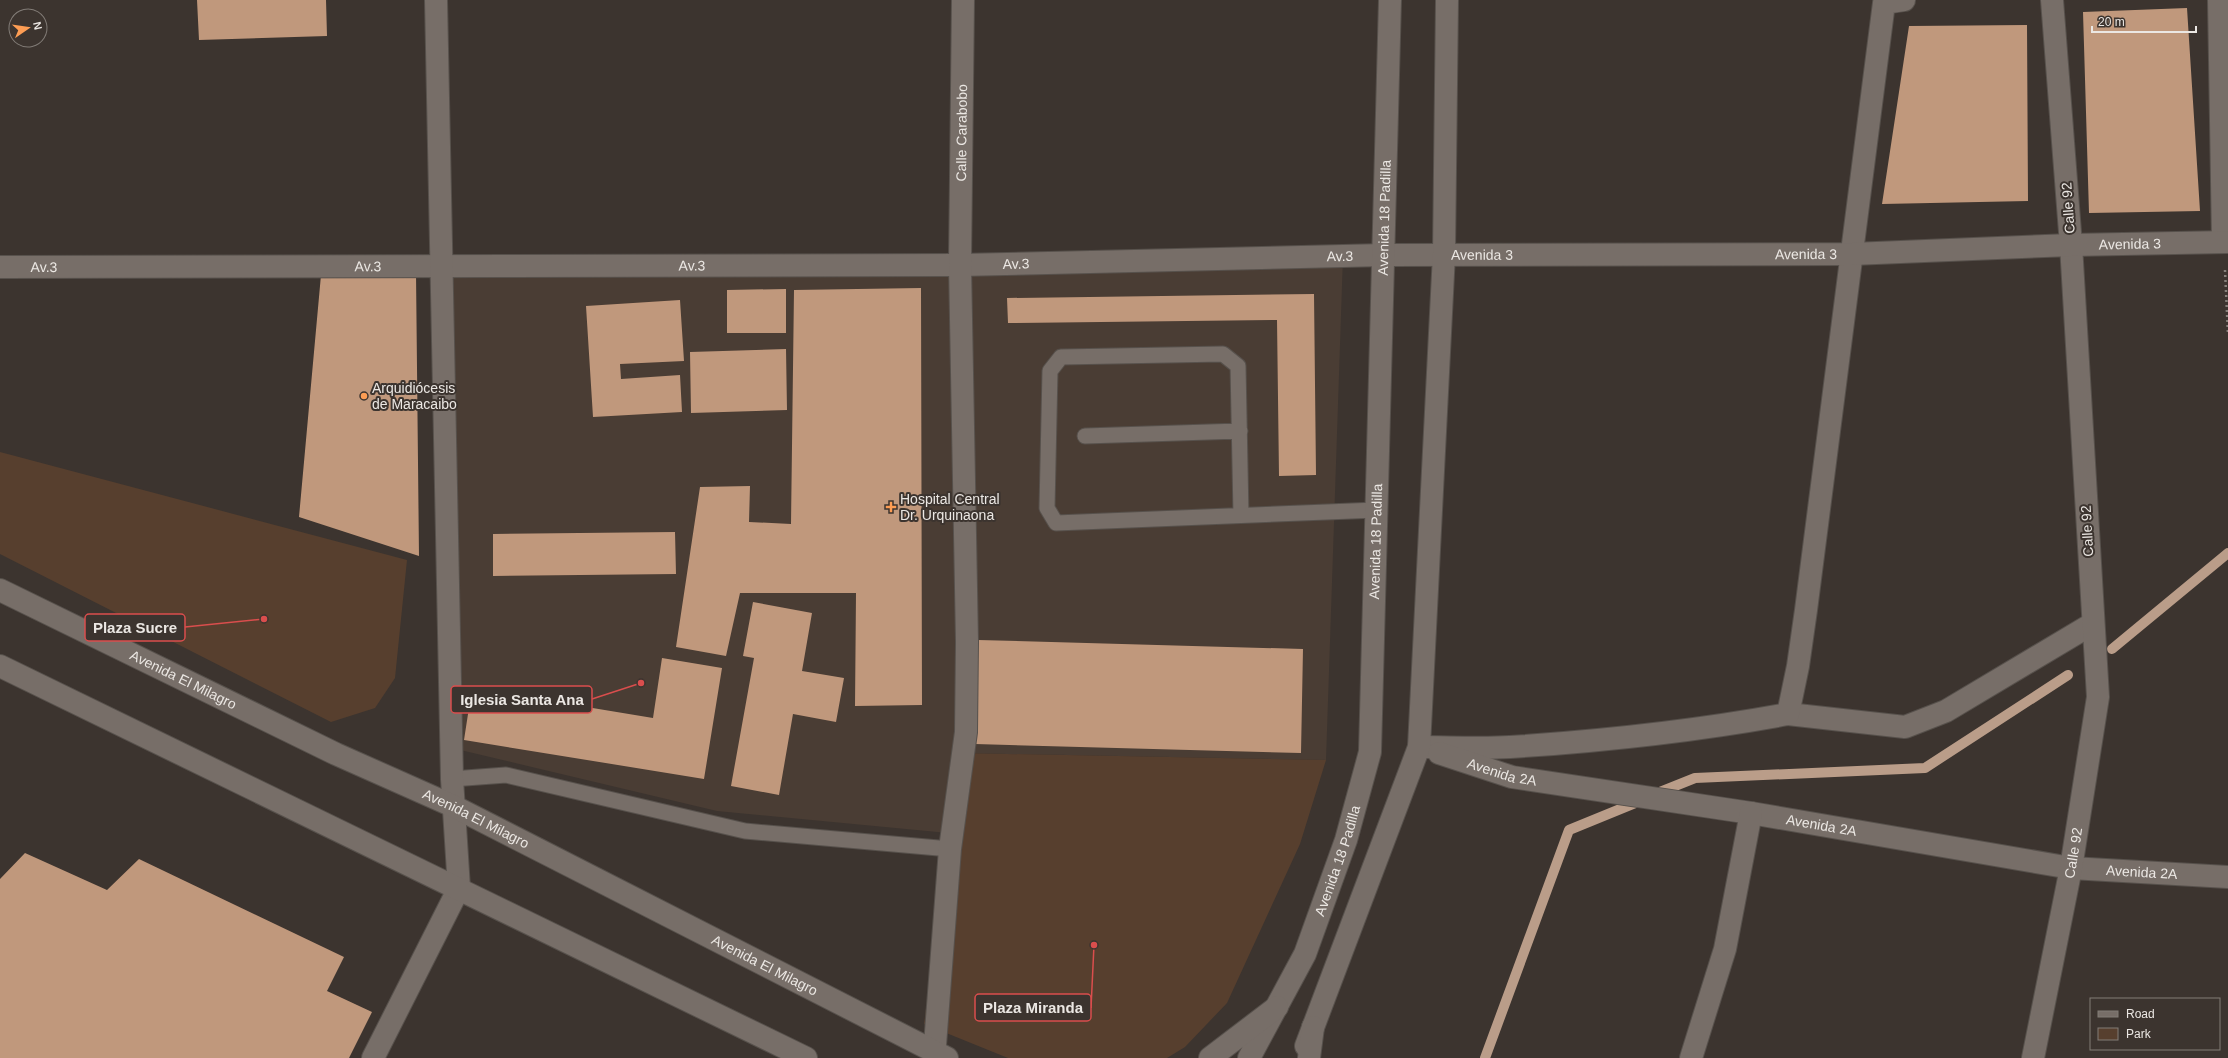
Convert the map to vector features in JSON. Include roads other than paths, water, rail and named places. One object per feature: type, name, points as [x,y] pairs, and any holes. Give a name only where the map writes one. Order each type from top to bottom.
[{"type":"street","points":[[373,1058],[459,888],[452,779],[443,265],[436,0]]},
{"type":"street","name":"Calle Carabobo","points":[[938,1056],[950,849],[966,732],[967,642],[960,265],[962,0]]},
{"type":"street","name":"Avenida 18 Padilla","points":[[1249,1058],[1308,947],[1346,840],[1370,752],[1390,0]]},
{"type":"street","points":[[1301,1058],[1419,747],[1444,254],[1448,0]]},
{"type":"street","points":[[1788,714],[1798,666],[1806,610],[1884,3],[1904,0]]},
{"type":"street","name":"Calle 92","points":[[2033,1058],[2071,868],[2098,696],[2092,624],[2071,245],[2052,0]]},
{"type":"street","points":[[2219,0],[2226,242]]},
{"type":"street","name":"Avenida 3","points":[[1384,255],[1852,254],[2071,245],[2226,242]]},
{"type":"street","name":"Av.3","points":[[0,267],[960,265],[1384,255]]},
{"type":"street","name":"Avenida El Milagro","points":[[0,590],[336,754],[453,806],[938,1056]]},
{"type":"street","points":[[1419,747],[1508,747],[1644,735],[1746,722],[1788,714],[1905,726],[1946,711],[2092,624]]},
{"type":"street","points":[[0,666],[806,1058]]},
{"type":"street","name":"Avenida 2A","points":[[1419,747],[1512,776],[1750,813],[2071,868],[2228,877]]},
{"type":"street","points":[[1691,1058],[1725,949],[1750,813]]},
{"type":"street","points":[[1210,1058],[1277,1007]]},
{"type":"street","points":[[1309,1058],[1313,1027]]},
{"type":"lane","points":[[1241,515],[1238,366],[1223,354],[1061,357],[1050,371],[1047,508],[1056,523],[1377,510]]},
{"type":"lane","points":[[1085,436],[1240,431]]},
{"type":"lane","points":[[452,779],[506,774],[745,831],[950,849]]},
{"type":"waterway","points":[[2112,649],[2228,553]]},
{"type":"waterway","points":[[1655,794],[1695,778],[1925,768],[2068,675]]},
{"type":"waterway","points":[[1485,1058],[1569,830],[1640,801]]},
{"type":"place","name":"Arquidiócesis de Maracaibo","points":[[364,396]]},
{"type":"place","name":"Hospital Central Dr. Urquinaona","points":[[891,507]]},
{"type":"place","name":"Plaza Sucre","points":[[264,619]]},
{"type":"place","name":"Iglesia Santa Ana","points":[[641,683]]},
{"type":"place","name":"Plaza Miranda","points":[[1094,945]]}]
